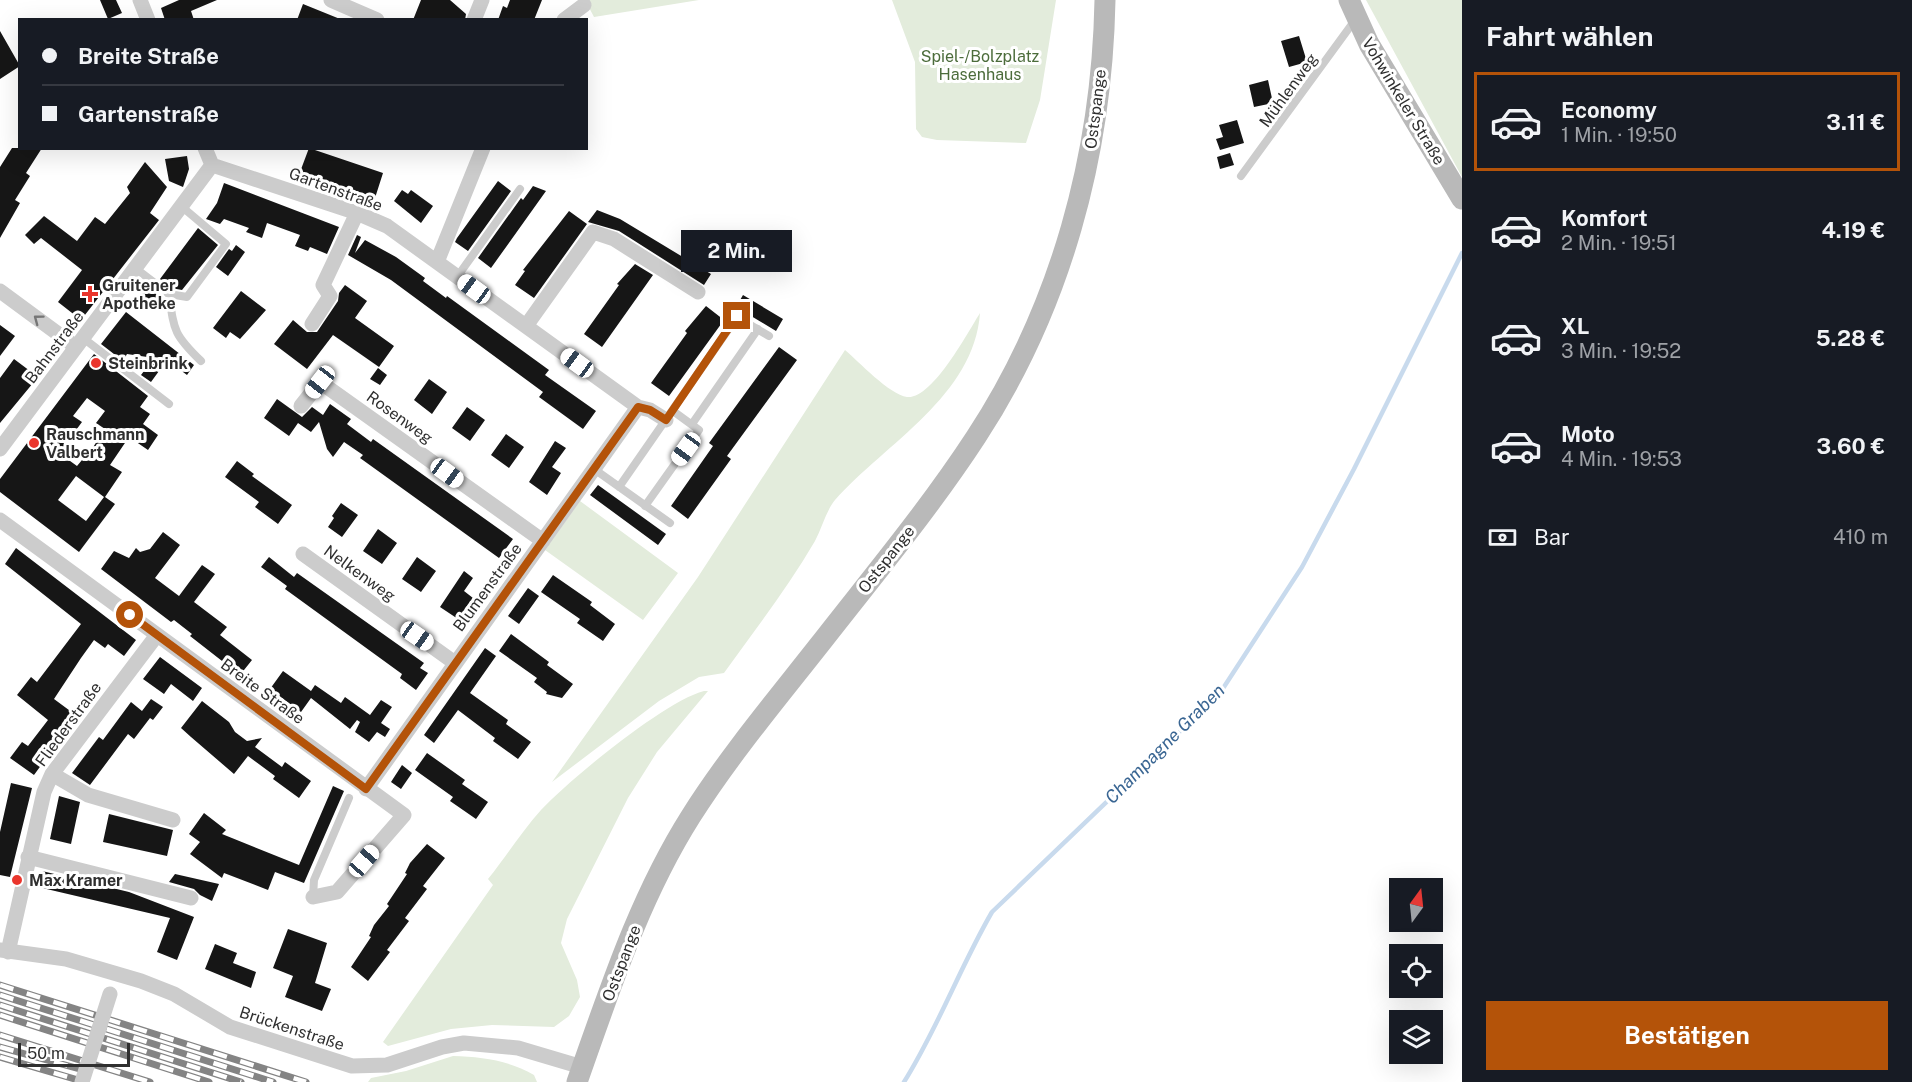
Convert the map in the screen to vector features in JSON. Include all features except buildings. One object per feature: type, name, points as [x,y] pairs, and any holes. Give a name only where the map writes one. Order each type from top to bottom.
[{"type":"main road","name":"Ostspange","points":[[580,1074],[645,900],[677,838],[715,780],[958,463],[1001,395],[1031,337],[1061,263],[1088,163],[1097,110],[1105,0]]},
{"type":"main road","name":"Vohwinkeler Straße","points":[[1353,9],[1462,199]]},
{"type":"street","points":[[331,0],[372,18]]},
{"type":"street","points":[[475,18],[482,0]]},
{"type":"street","points":[[144,1],[148,18]]},
{"type":"street","points":[[567,18],[584,5]]},
{"type":"street","points":[[206,150],[212,165]]},
{"type":"street","points":[[437,262],[482,150]]},
{"type":"street","name":"Bahnstraße","points":[[0,449],[212,165]]},
{"type":"street","name":"Gartenstraße","points":[[212,165],[357,213],[387,226],[638,407],[670,416]]},
{"type":"street","points":[[312,324],[330,296],[323,285],[357,213]]},
{"type":"street","points":[[526,326],[593,232],[614,239],[698,292]]},
{"type":"street","points":[[0,291],[79,343]]},
{"type":"street","name":"Rosenweg","points":[[301,406],[320,382],[543,541]]},
{"type":"street","name":"Blumenstraße","points":[[366,789],[638,407]]},
{"type":"street","name":"Breite Straße","points":[[0,520],[404,815],[337,892],[313,897]]},
{"type":"street","name":"Nelkenweg","points":[[303,554],[455,663]]},
{"type":"street","name":"Fliederstraße","points":[[4,951],[44,792],[52,774],[157,635]]},
{"type":"street","points":[[52,774],[88,795],[173,820]]},
{"type":"street","points":[[28,857],[191,898]]},
{"type":"street","name":"Brückenstraße","points":[[4,951],[66,959],[117,973],[174,994],[230,1027],[352,1066],[387,1065],[464,1043],[518,1048],[580,1074]]},
{"type":"street","points":[[82,1082],[117,973]]},
{"type":"lane","name":"Mühlenweg","points":[[1241,176],[1353,9]]},
{"type":"lane","points":[[457,277],[520,189]]},
{"type":"lane","points":[[135,268],[170,294],[187,297],[226,244],[181,206]]},
{"type":"lane","points":[[170,294],[174,331],[201,361]]},
{"type":"lane","points":[[619,487],[737,316],[769,336]]},
{"type":"lane","points":[[692,424],[758,329]]},
{"type":"lane","points":[[79,343],[169,404]]},
{"type":"lane","name":"Gartenstraße","points":[[645,506],[699,430],[692,424],[670,416]]},
{"type":"lane","points":[[594,469],[670,523]]},
{"type":"lane","points":[[313,897],[314,880],[349,798]]},
{"type":"green space","points":[[585,0],[699,0],[594,17]]},
{"type":"green space","name":"Spiel-/Bolzplatz Hasenhaus","points":[[892,0],[1056,0],[1040,100],[1026,143],[937,140],[922,137],[916,129],[915,62]]},
{"type":"green space","points":[[1366,0],[1462,0],[1462,177]]},
{"type":"green space","points":[[980,313],[974,343],[962,369],[945,394],[902,438],[835,500],[805,558],[724,673],[699,677],[659,701],[552,782],[698,577],[845,350],[874,377],[900,395],[907,397],[917,395],[938,377]]},
{"type":"green space","points":[[580,501],[678,573],[643,620],[545,550]]},
{"type":"green space","points":[[708,691],[657,752],[628,798],[567,919],[561,943],[577,980],[580,997],[569,1016],[554,1027],[492,1025],[451,1029],[388,1046],[383,1042],[493,885],[488,879],[541,810],[595,761],[643,725],[666,709]]},
{"type":"green space","points":[[453,1056],[485,1058],[505,1063],[534,1075],[537,1082],[368,1082],[371,1078],[406,1071]]},
{"type":"waterway","name":"Champagne Graben","points":[[904,1082],[928,1040],[992,912],[1220,693],[1302,567],[1354,469],[1462,253]]},
{"type":"railway","points":[[0,985],[306,1082]]},
{"type":"railway","points":[[0,995],[273,1082]]},
{"type":"railway","points":[[0,1005],[241,1082]]},
{"type":"railway","points":[[0,1015],[209,1082]]},
{"type":"railway","points":[[0,1035],[150,1082]]},
{"type":"railway","points":[[0,1047],[87,1071]]},
{"type":"railway","points":[[0,1057],[85,1082]]},
{"type":"place","name":"Gruitener Apotheke","points":[[90,294]]},
{"type":"place","name":"Steinbrink","points":[[96,363]]},
{"type":"place","name":"Rauschmann Valbert","points":[[34,443]]},
{"type":"place","name":"Max Kramer","points":[[17,880]]},
{"type":"route","points":[[130,615],[366,789],[638,407],[650,410],[666,420],[737,316]]}]
